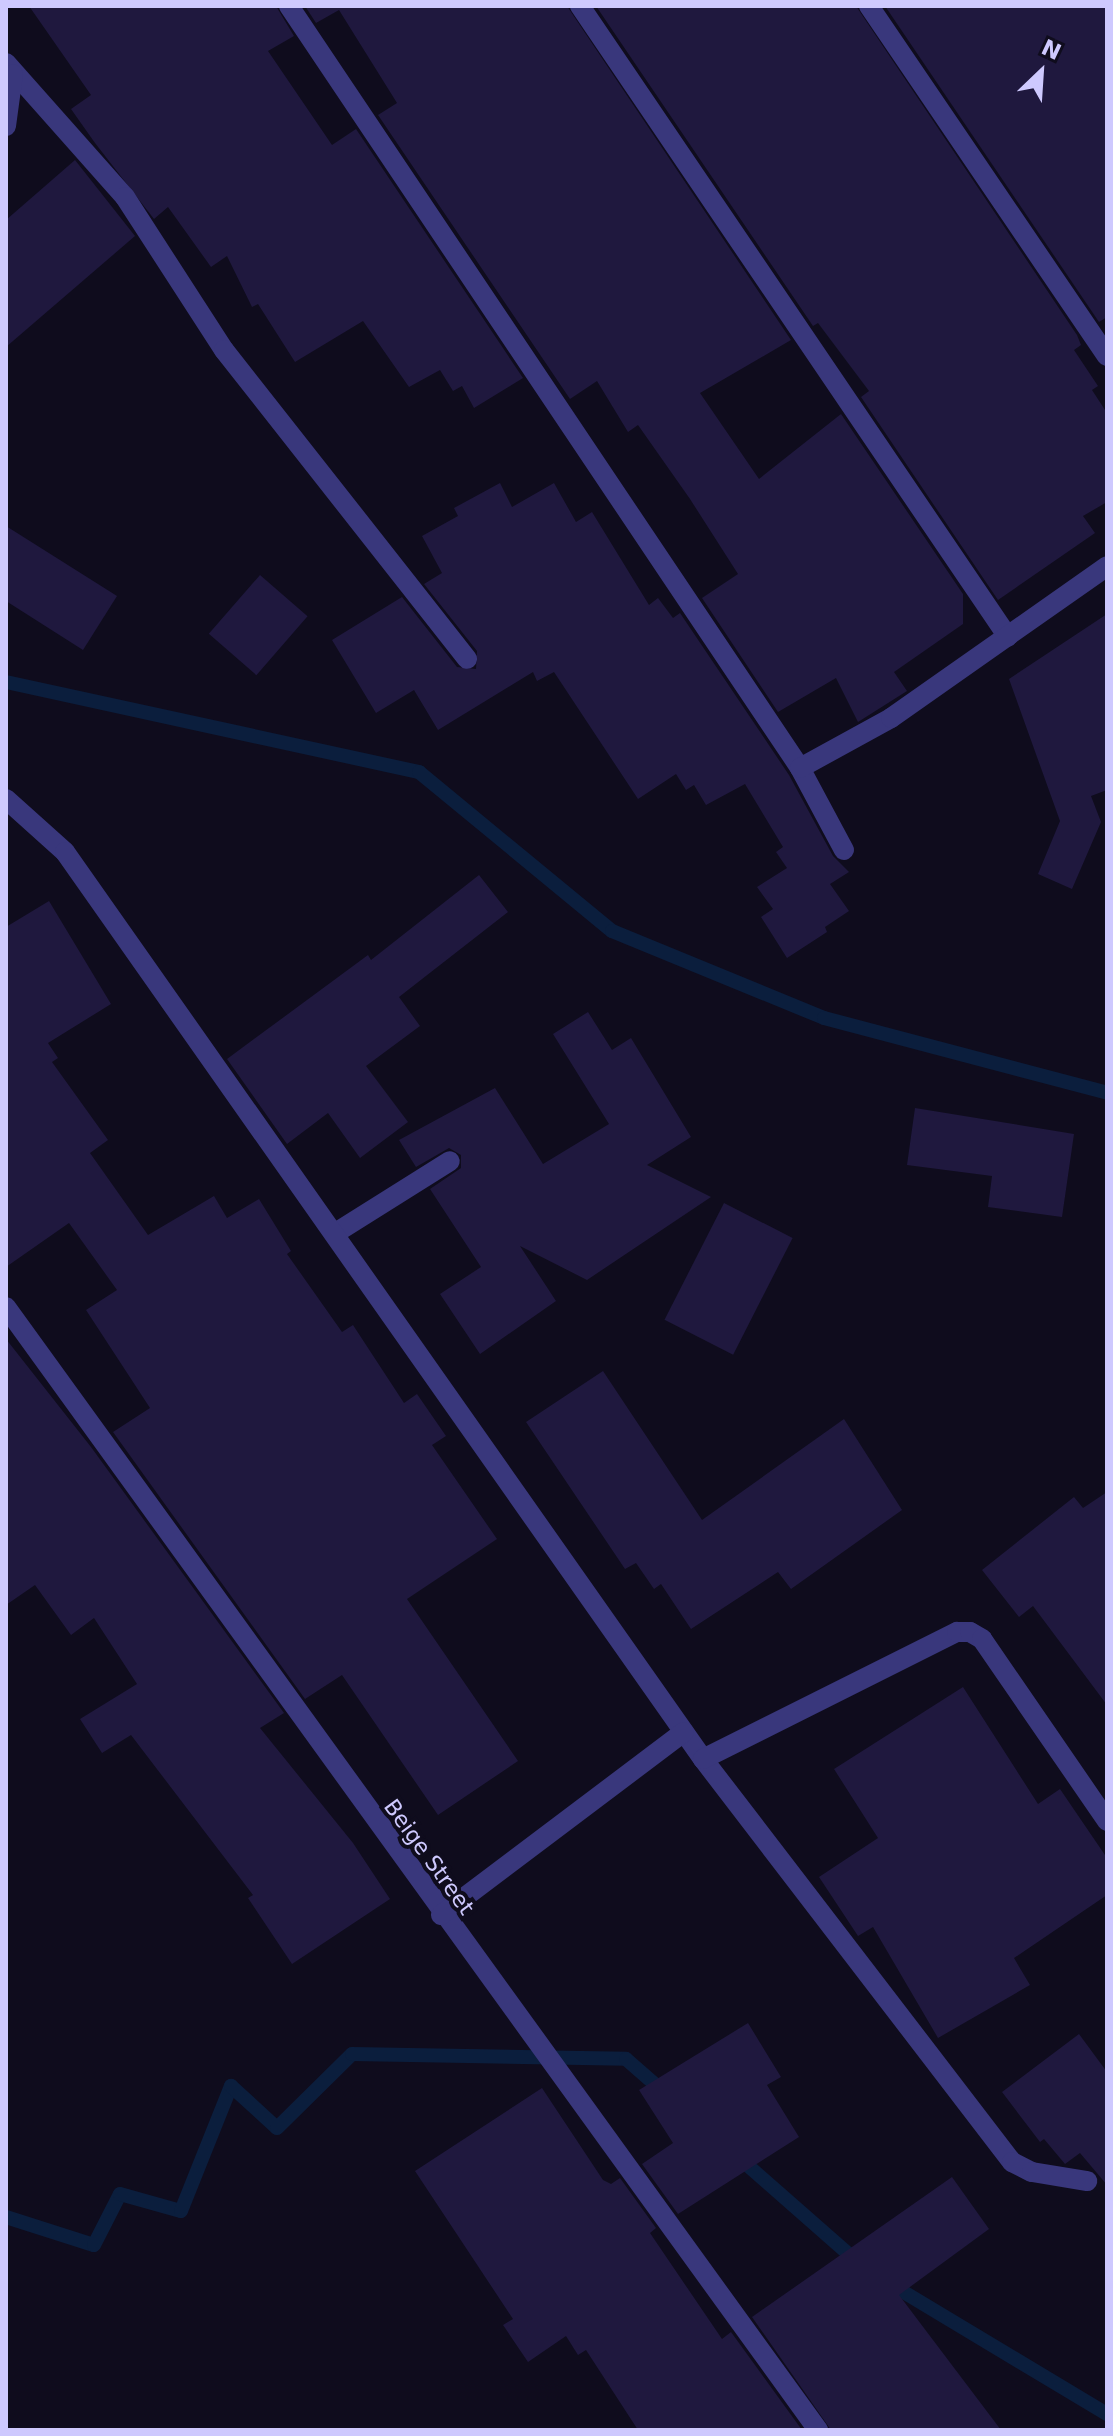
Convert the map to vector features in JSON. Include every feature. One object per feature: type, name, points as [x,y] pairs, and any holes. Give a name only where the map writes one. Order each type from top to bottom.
[{"type":"street","points":[[289,6],[800,768],[844,850]]},
{"type":"street","points":[[580,6],[1008,637]]},
{"type":"street","points":[[869,6],[1107,356]]},
{"type":"street","points":[[6,126],[10,69]]},
{"type":"street","points":[[10,69],[125,197],[224,350],[467,659]]},
{"type":"street","points":[[800,768],[891,718],[1107,566]]},
{"type":"street","points":[[6,799],[65,852],[167,1001],[337,1232],[703,1759],[1012,2162],[1032,2172],[1087,2181]]},
{"type":"street","points":[[337,1232],[450,1161]]},
{"type":"street","name":"Beige Street","points":[[6,1307],[441,1915],[818,2430]]},
{"type":"street","points":[[703,1759],[957,1632],[970,1632],[982,1639],[1107,1821]]},
{"type":"street","points":[[441,1915],[684,1732]]},
{"type":"building","points":[[29,6],[276,6],[294,36],[268,51],[332,145],[356,129],[523,378],[474,408],[462,386],[453,391],[440,370],[409,387],[363,321],[295,362],[258,304],[252,307],[227,256],[211,267],[168,207],[154,219],[95,143],[71,109],[91,95]]},
{"type":"building","points":[[305,6],[567,6],[791,340],[700,393],[759,479],[841,414],[963,594],[963,624],[894,672],[907,691],[858,722],[836,678],[778,712],[702,598],[738,574],[690,499],[638,425],[628,432],[597,381],[570,399],[378,115],[397,103],[339,10],[316,23]]},
{"type":"building","points":[[596,6],[856,6],[1077,335],[1081,345],[1074,350],[1098,386],[1092,390],[1107,413],[1107,502],[1083,516],[1095,533],[998,600],[861,397],[869,391],[818,323],[813,326]]},
{"type":"building","points":[[885,6],[1107,6],[1107,317],[1099,322]]},
{"type":"building","points":[[75,160],[135,236],[6,347],[6,220]]},
{"type":"building","points":[[500,483],[512,507],[554,483],[576,522],[592,512],[649,605],[658,598],[673,618],[680,613],[789,775],[833,856],[849,872],[830,884],[849,911],[825,927],[827,932],[787,958],[761,917],[773,909],[757,887],[787,868],[776,852],[783,847],[745,784],[706,805],[694,785],[686,790],[676,774],[638,799],[554,672],[537,681],[533,672],[438,730],[414,690],[376,713],[332,640],[402,597],[457,667],[476,669],[477,651],[424,584],[442,573],[422,536],[458,516],[454,508]]},
{"type":"building","points":[[6,526],[117,596],[83,650],[6,601]]},
{"type":"building","points":[[260,575],[308,616],[256,675],[209,634]]},
{"type":"building","points":[[1107,614],[1107,790],[1091,796],[1101,822],[1072,889],[1038,874],[1060,821],[1009,679]]},
{"type":"building","points":[[479,875],[508,912],[399,997],[420,1026],[366,1066],[408,1122],[360,1158],[328,1113],[287,1144],[227,1059],[368,955],[371,960]]},
{"type":"building","points":[[49,901],[111,1004],[48,1043],[58,1058],[52,1062],[108,1140],[90,1153],[148,1235],[214,1196],[227,1218],[259,1199],[291,1251],[287,1254],[342,1332],[353,1325],[404,1403],[417,1394],[446,1436],[432,1445],[497,1539],[407,1599],[518,1761],[438,1815],[342,1675],[305,1699],[113,1432],[150,1408],[86,1310],[117,1290],[69,1223],[6,1267],[6,927]]},
{"type":"building","points":[[588,1012],[612,1050],[631,1038],[691,1137],[647,1165],[711,1197],[587,1280],[520,1246],[556,1301],[480,1354],[440,1294],[481,1267],[430,1189],[461,1168],[461,1155],[449,1148],[416,1167],[399,1140],[495,1088],[543,1164],[609,1124],[553,1034]]},
{"type":"building","points":[[915,1108],[1074,1134],[1062,1217],[988,1207],[992,1176],[907,1165]]},
{"type":"building","points":[[724,1203],[793,1238],[733,1355],[665,1320]]},
{"type":"building","points":[[6,1339],[91,1447],[284,1713],[260,1728],[353,1843],[390,1899],[292,1964],[248,1898],[253,1895],[131,1735],[102,1753],[80,1719],[137,1684],[94,1618],[71,1635],[35,1585],[6,1605]]},
{"type":"building","points":[[603,1371],[702,1520],[844,1419],[902,1510],[791,1589],[778,1572],[691,1629],[661,1584],[654,1589],[636,1563],[625,1569],[526,1422]]},
{"type":"building","points":[[1107,1492],[1107,1705],[1033,1606],[1019,1617],[982,1570],[1074,1497],[1083,1508]]},
{"type":"building","points":[[963,1687],[1038,1804],[1060,1789],[1107,1858],[1107,1895],[1014,1958],[1030,1985],[938,2038],[873,1927],[858,1936],[819,1877],[878,1838],[834,1769]]},
{"type":"building","points":[[748,2023],[781,2077],[767,2085],[799,2137],[678,2214],[642,2164],[673,2143],[639,2090]]},
{"type":"building","points":[[1079,2034],[1107,2072],[1107,2185],[1080,2153],[1065,2164],[1044,2139],[1040,2142],[1002,2092]]},
{"type":"building","points":[[542,2088],[603,2180],[611,2184],[620,2178],[656,2228],[650,2233],[722,2339],[731,2332],[802,2430],[638,2430],[586,2350],[578,2355],[566,2336],[528,2362],[503,2325],[513,2319],[415,2171]]},
{"type":"building","points":[[952,2177],[989,2229],[899,2295],[1001,2430],[831,2430],[752,2317]]},
{"type":"waterway","points":[[6,682],[419,772],[612,931],[824,1018],[1107,1093]]},
{"type":"waterway","points":[[6,2217],[94,2245],[120,2194],[181,2211],[231,2086],[277,2128],[352,2054],[626,2059],[665,2093]]},
{"type":"waterway","points":[[737,2156],[860,2264]]},
{"type":"waterway","points":[[887,2282],[1107,2414]]}]
